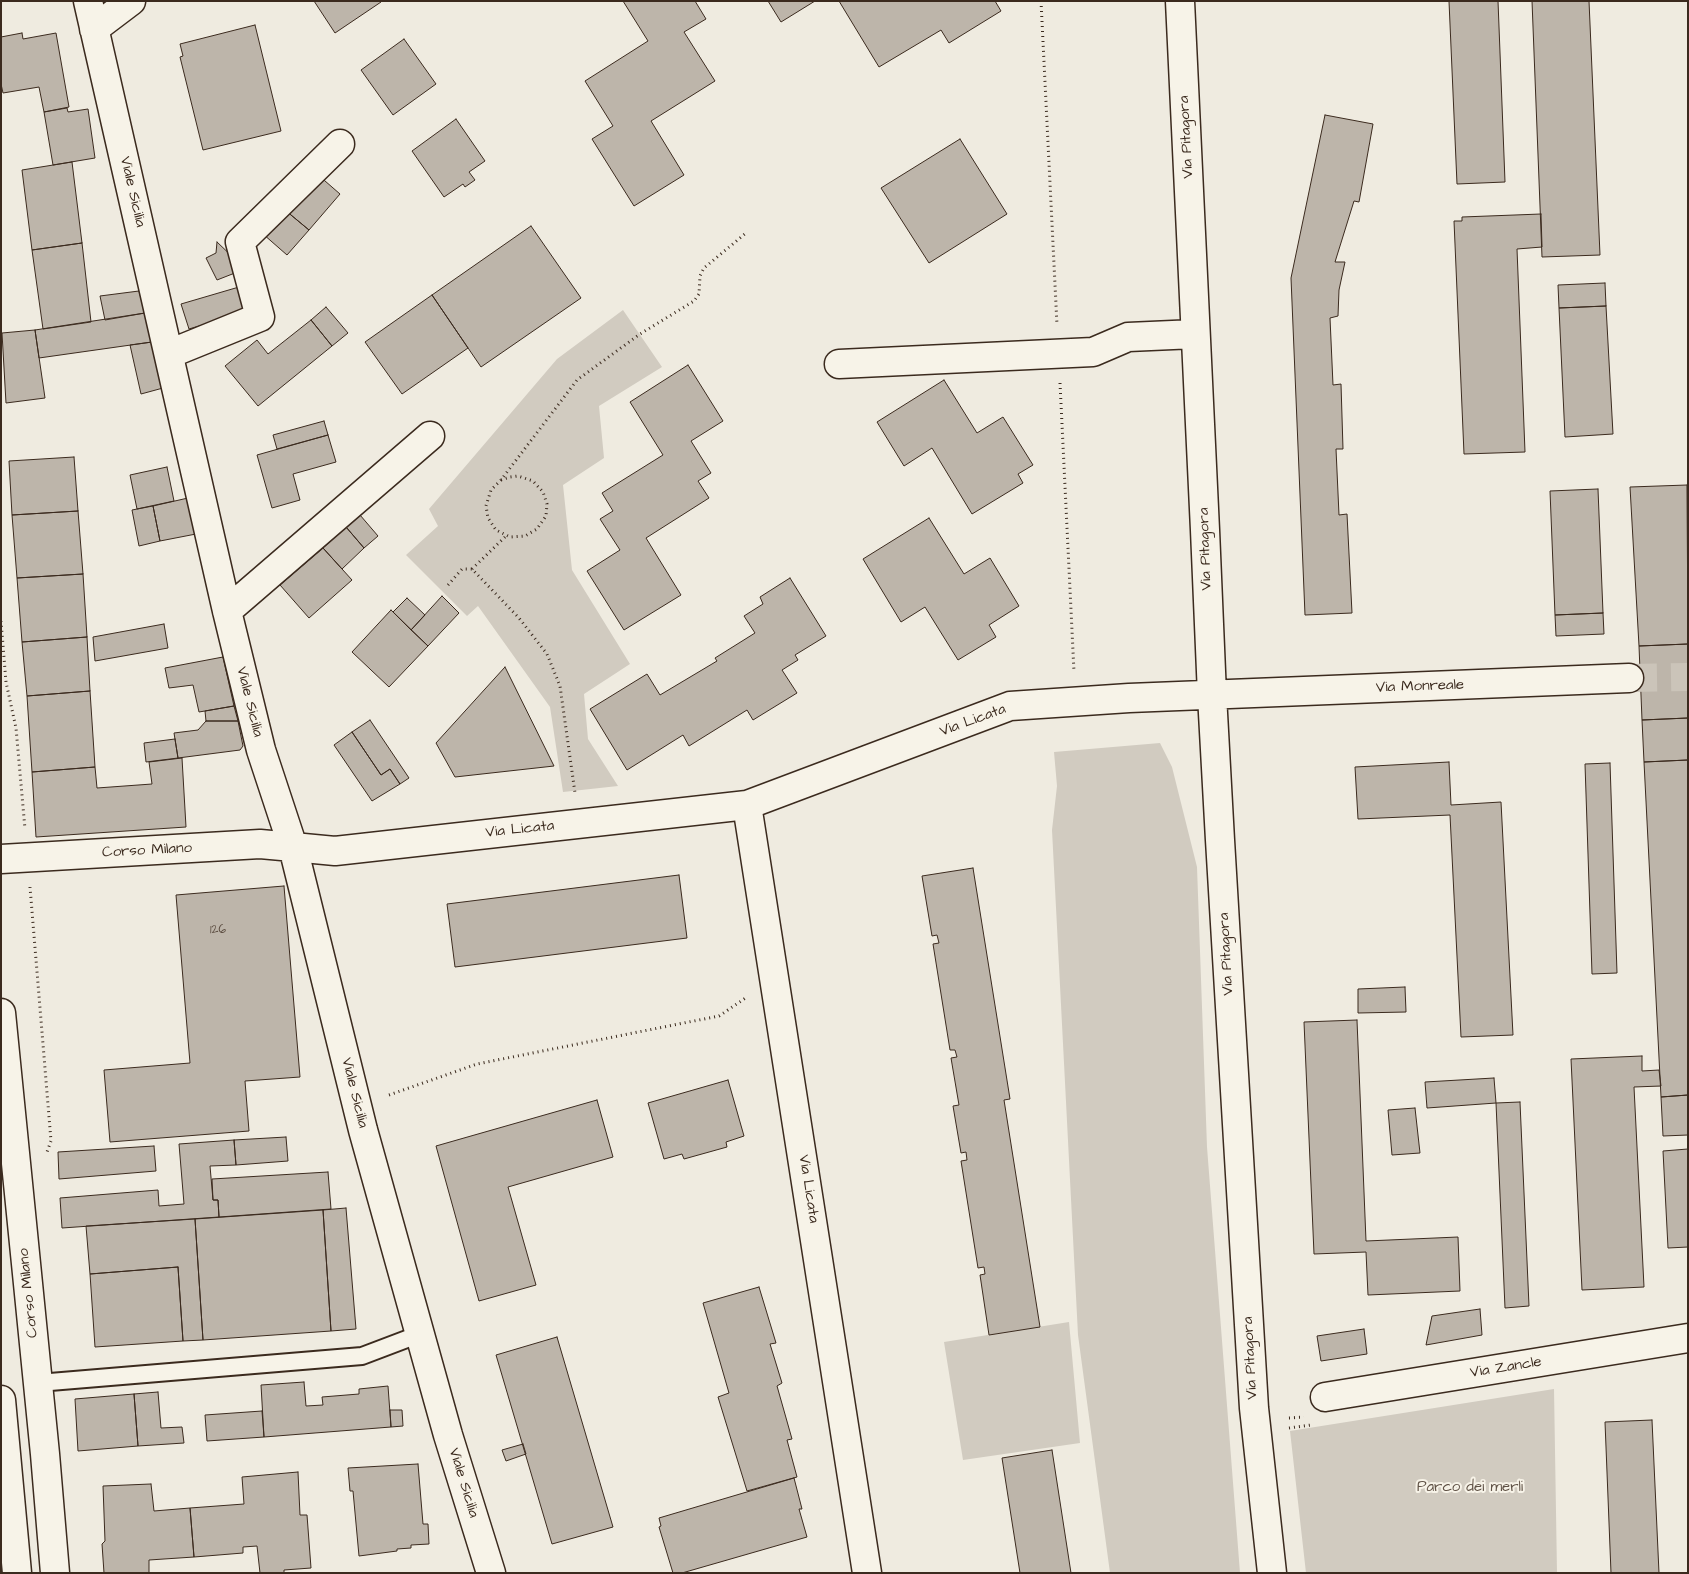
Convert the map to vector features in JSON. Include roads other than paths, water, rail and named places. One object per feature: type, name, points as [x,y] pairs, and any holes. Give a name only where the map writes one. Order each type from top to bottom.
[{"type":"street","name":"Viale Sicilia","points":[[88,1],[227,611],[261,750],[293,847],[363,1130],[448,1435],[491,1573]]},
{"type":"street","points":[[94,29],[131,1]]},
{"type":"street","name":"Via Pitagora","points":[[1180,1],[1212,695],[1254,1408],[1272,1573]]},
{"type":"street","points":[[169,354],[260,317],[240,242],[340,144]]},
{"type":"street","points":[[840,364],[1093,352],[1128,337],[1195,334]]},
{"type":"street","points":[[227,611],[430,436]]},
{"type":"street","name":"Via Monreale","points":[[1212,695],[1629,678]]},
{"type":"street","name":"Via Licata","points":[[293,847],[334,851],[747,805],[1010,706],[1129,698],[1212,695]]},
{"type":"street","name":"Via Licata","points":[[747,805],[868,1573]]},
{"type":"street","name":"Corso Milano","points":[[1,859],[260,844],[293,847]]},
{"type":"street","name":"Corso Milano","points":[[1,1012],[38,1383],[54,1573]]},
{"type":"street","name":"Via Zancle","points":[[1325,1397],[1688,1338]]},
{"type":"street","points":[[1,1400],[17,1573]]},
{"type":"lane","points":[[38,1383],[362,1356],[420,1334]]},
{"type":"tunnel","points":[[1629,678],[1688,677]]},
{"type":"park label","name":"Parco dei merli","points":[[1470,1488]]}]
